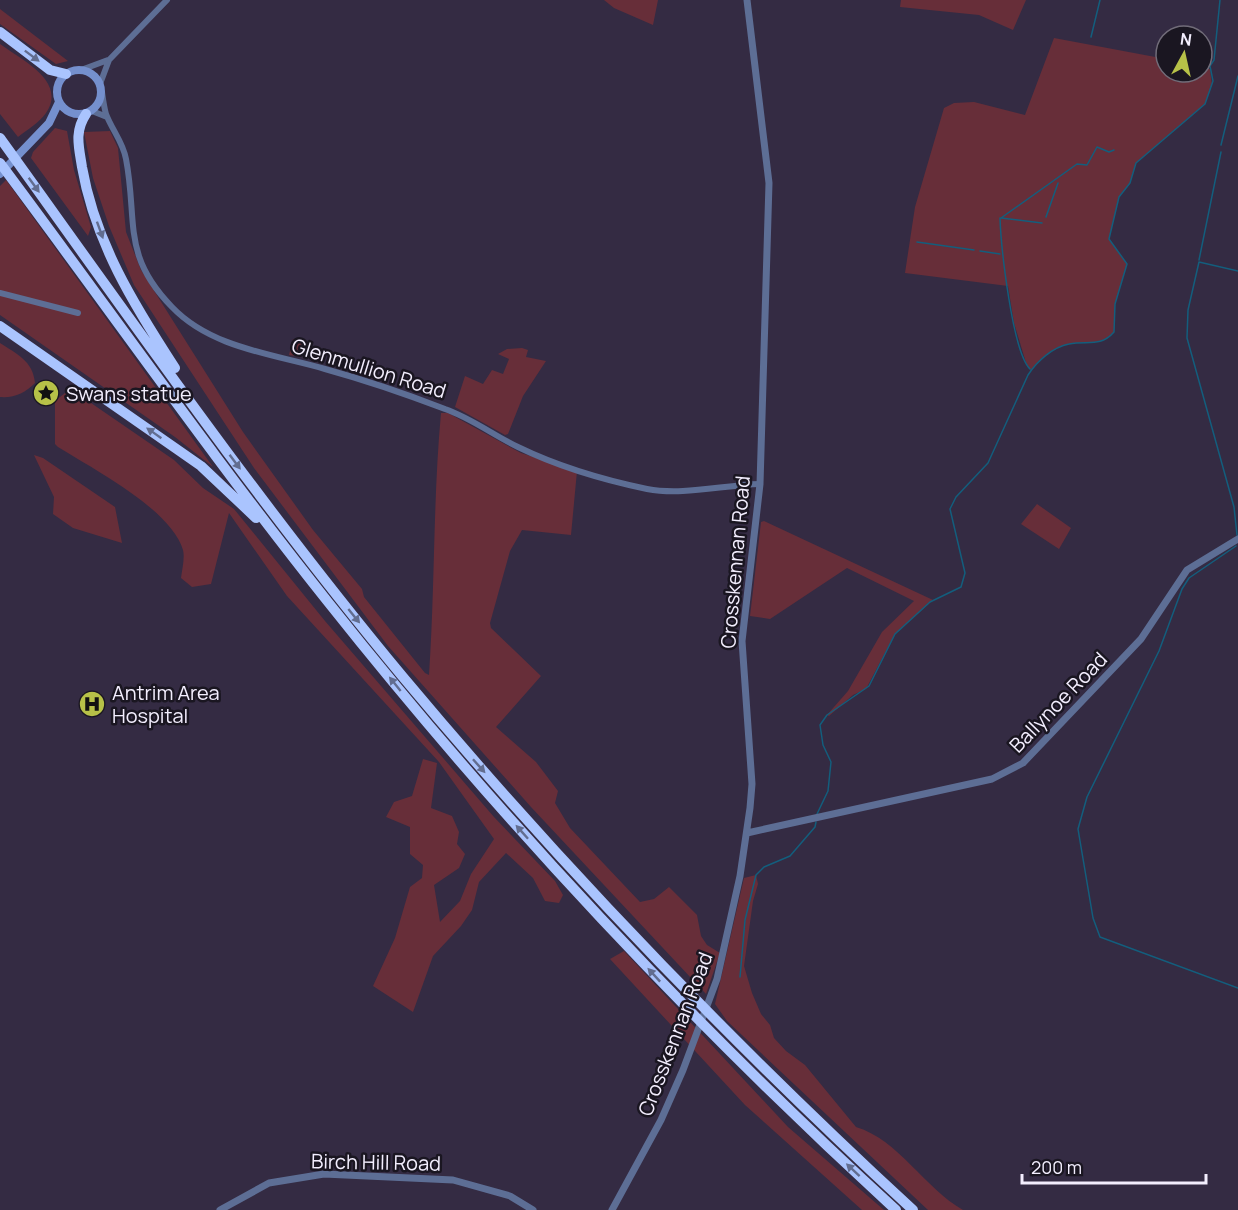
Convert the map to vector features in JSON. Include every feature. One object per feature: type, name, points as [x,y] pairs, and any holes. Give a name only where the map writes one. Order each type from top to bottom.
[{"type":"highway","points":[[0,32],[50,70],[66,74]]},
{"type":"highway","points":[[89,112],[78,126],[77,140],[90,200],[107,251],[141,315],[217,438]]},
{"type":"highway","points":[[0,138],[217,438],[401,675],[558,855],[732,1037],[913,1210]]},
{"type":"highway","points":[[0,163],[185,418],[420,715],[577,893],[716,1038],[896,1210]]},
{"type":"highway","points":[[0,326],[201,466],[279,538]]},
{"type":"main road","points":[[0,174],[49,123],[59,102],[57,87],[66,74],[81,70],[93,74],[101,88],[98,106],[89,112],[72,114],[49,123]]},
{"type":"main road","points":[[59,102],[72,114]]},
{"type":"street","points":[[81,70],[109,60],[167,0]]},
{"type":"street","name":"Crosskennan Road","points":[[612,1210],[661,1120],[690,1052],[717,979],[725,951],[747,833],[752,784],[742,641],[759,484],[769,183],[747,0]]},
{"type":"street","points":[[101,88],[109,60]]},
{"type":"street","name":"Glenmullion Road","points":[[101,88],[107,117],[124,150],[132,231],[142,264],[153,284],[172,307],[204,331],[242,346],[328,370],[429,403],[463,416],[525,450],[635,486],[673,491],[759,484]]},
{"type":"street","points":[[89,112],[107,117]]},
{"type":"street","points":[[0,293],[78,313]]},
{"type":"street","name":"Ballynoe Road","points":[[747,833],[992,779],[1012,771],[1065,721],[1141,639],[1187,570],[1238,539]]},
{"type":"street","name":"Birch Hill Road","points":[[220,1210],[269,1183],[324,1174],[453,1180],[510,1196],[533,1210]]},
{"type":"shaded area","points":[[604,0],[658,0],[653,25],[614,8]]},
{"type":"shaded area","points":[[901,0],[1026,0],[1013,30],[979,15],[900,7]]},
{"type":"shaded area","points":[[0,9],[68,61],[56,64],[0,24]]},
{"type":"shaded area","points":[[1054,38],[1154,57],[1154,84],[1212,84],[1205,104],[1136,163],[1130,183],[1119,197],[1109,239],[1127,264],[1115,304],[1114,332],[1098,342],[1076,343],[1059,347],[1039,361],[1031,370],[1027,366],[1014,323],[1008,286],[905,273],[915,207],[944,108],[954,103],[974,102],[1025,115]]},
{"type":"shaded area","points":[[0,44],[39,72],[51,91],[51,101],[46,113],[18,137],[0,114]]},
{"type":"shaded area","points":[[55,128],[67,131],[74,170],[91,227],[88,236],[31,158],[33,152]]},
{"type":"shaded area","points":[[110,131],[118,148],[126,232],[141,270],[243,432],[313,530],[362,589],[364,597],[425,673],[429,675],[441,413],[448,413],[521,453],[577,471],[571,535],[522,530],[510,551],[490,623],[491,628],[541,676],[496,727],[536,762],[558,791],[555,803],[570,828],[640,902],[654,899],[669,887],[697,915],[701,936],[707,945],[720,953],[706,994],[531,807],[388,646],[254,468],[134,285],[109,226],[93,178],[84,132]]},
{"type":"shaded area","points":[[6,180],[213,467],[175,437],[0,315],[0,186]]},
{"type":"shaded area","points":[[293,339],[304,341],[301,357],[289,355]]},
{"type":"shaded area","points":[[0,343],[23,359],[34,375],[35,383],[15,396],[0,397]]},
{"type":"shaded area","points":[[507,349],[528,350],[526,357],[546,361],[523,396],[508,434],[505,435],[455,407],[465,376],[483,384],[492,370],[503,374],[509,359],[498,354]]},
{"type":"shaded area","points":[[75,392],[174,460],[203,488],[234,509],[325,621],[494,817],[555,881],[563,895],[559,903],[545,901],[533,878],[506,853],[479,882],[472,910],[461,926],[433,956],[413,1012],[373,986],[395,938],[410,887],[422,878],[423,865],[410,854],[410,827],[386,817],[394,802],[412,796],[423,759],[437,763],[431,808],[452,816],[459,832],[457,844],[465,854],[459,868],[434,885],[440,922],[460,901],[471,874],[494,839],[439,762],[287,596],[229,513],[211,584],[192,587],[181,578],[183,550],[176,535],[163,520],[129,491],[55,444],[55,401],[65,393]]},
{"type":"shaded area","points":[[34,455],[43,458],[115,507],[122,543],[73,528],[53,514],[54,497]]},
{"type":"shaded area","points":[[1037,504],[1071,528],[1059,549],[1021,524]]},
{"type":"shaded area","points":[[764,521],[933,600],[895,634],[866,689],[853,695],[829,716],[827,715],[848,691],[882,632],[914,601],[847,568],[770,619],[750,616],[761,522]]},
{"type":"shaded area","points":[[756,875],[758,884],[753,901],[744,966],[752,993],[761,1014],[770,1025],[774,1038],[786,1051],[805,1065],[856,1127],[885,1142],[936,1190],[963,1210],[928,1210],[727,1021],[715,1004],[744,878]]},
{"type":"shaded area","points":[[624,951],[788,1127],[884,1210],[862,1210],[745,1105],[610,959]]},
{"type":"waterway","points":[[1091,37],[1100,0]]},
{"type":"waterway","points":[[817,814],[828,791],[831,762],[823,745],[820,725],[827,715],[869,686],[895,634],[930,602],[961,587],[965,573],[950,509],[956,497],[988,463],[1028,375],[1051,351],[1076,343],[1098,342],[1114,332],[1115,304],[1127,264],[1109,239],[1119,197],[1130,183],[1136,163],[1205,104],[1213,81],[1210,66],[1214,60],[1220,0]]},
{"type":"waterway","points":[[1221,145],[1238,76]]},
{"type":"waterway","points":[[1001,218],[1077,164],[1087,165],[1097,147],[1109,152],[1114,150]]},
{"type":"waterway","points":[[1199,260],[1221,152]]},
{"type":"waterway","points":[[1046,217],[1058,183]]},
{"type":"waterway","points":[[1000,218],[1005,273],[1013,321],[1018,342],[1030,369]]},
{"type":"waterway","points":[[1001,218],[1042,223]]},
{"type":"waterway","points":[[917,242],[974,250]]},
{"type":"waterway","points":[[980,251],[1000,254]]},
{"type":"waterway","points":[[1237,535],[1234,507],[1187,338],[1188,310],[1199,262],[1238,271]]},
{"type":"waterway","points":[[1236,546],[1189,578],[1182,589],[1159,651],[1087,797],[1078,829],[1093,918],[1100,937],[1238,988]]},
{"type":"waterway","points":[[740,977],[745,920],[756,875],[764,867],[790,856],[815,827],[816,822]]},
{"type":"place","name":"Swans statue","points":[[46,393]]},
{"type":"place","name":"Antrim Area Hospital","points":[[92,704]]}]
